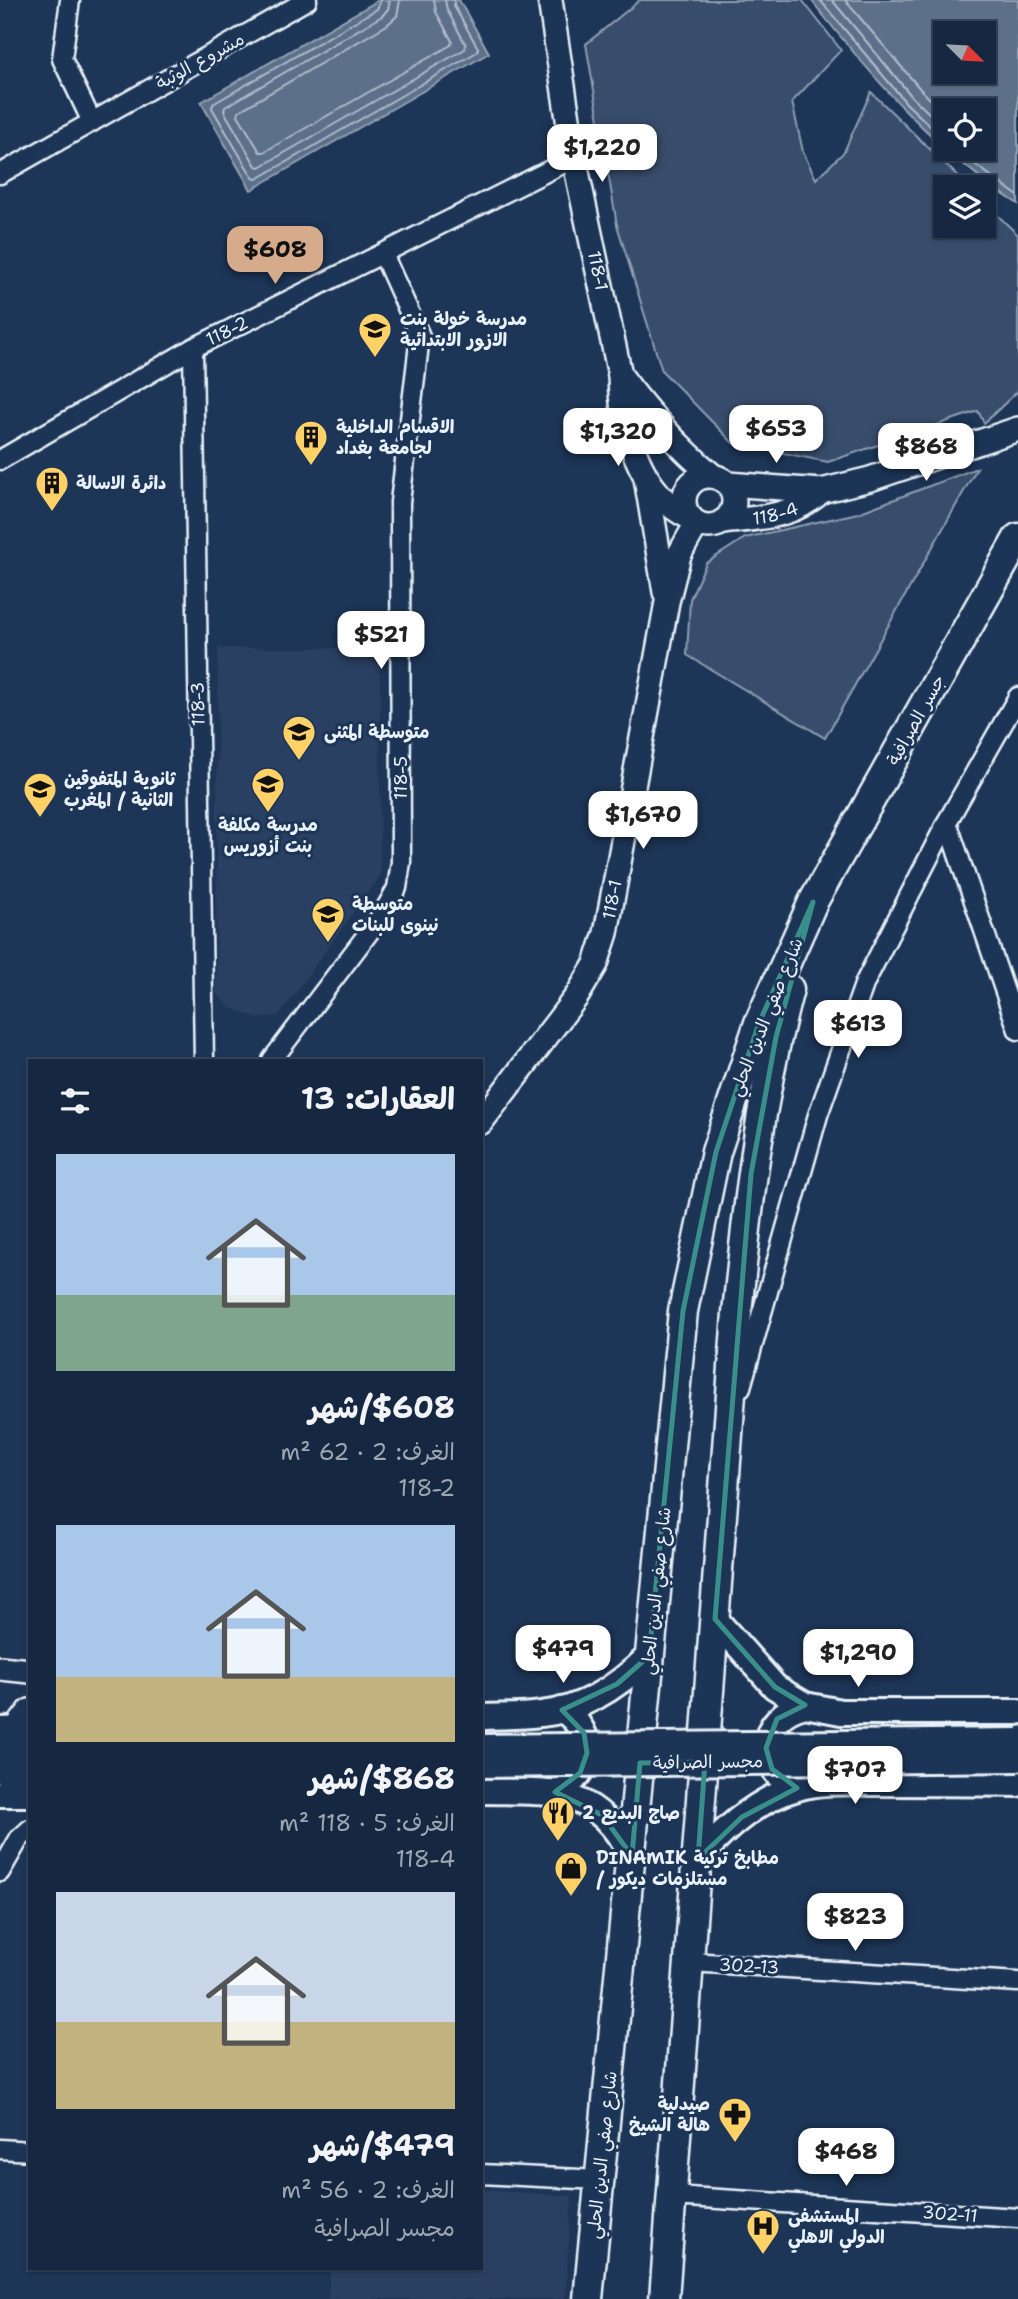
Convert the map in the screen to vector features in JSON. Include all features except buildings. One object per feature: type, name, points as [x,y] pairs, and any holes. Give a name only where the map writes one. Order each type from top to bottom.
[{"type":"main road","name":"جسر الصرافية","points":[[813,902],[1018,538]]},
{"type":"main road","points":[[664,2299],[737,1313],[751,1174],[774,1051],[813,902]]},
{"type":"main road","name":"شارع صفي الدين الحلي","points":[[588,2299],[683,1311],[716,1152],[759,1023],[813,902]]},
{"type":"main road","points":[[715,1619],[769,1681],[789,1697],[805,1705],[841,1712],[1018,1712]]},
{"type":"main road","points":[[483,1717],[543,1714],[562,1710],[608,1689],[634,1671],[649,1656]]},
{"type":"main road","points":[[797,1788],[772,1769],[766,1748],[777,1719],[785,1712],[805,1705]]},
{"type":"main road","points":[[555,1792],[565,1788],[580,1773],[587,1754],[586,1743],[578,1723],[562,1710]]},
{"type":"main road","name":"مجسر الصرافية","points":[[483,1747],[1018,1741]]},
{"type":"main road","points":[[0,1752],[28,1752]]},
{"type":"main road","name":"مجسر الصرافية","points":[[483,1765],[1018,1759]]},
{"type":"main road","points":[[0,1770],[28,1770]]},
{"type":"main road","points":[[698,1859],[726,1829],[742,1817],[778,1795],[797,1788],[828,1783],[1018,1784]]},
{"type":"main road","points":[[483,1791],[555,1792],[572,1797],[602,1815],[614,1827],[632,1856]]},
{"type":"main road","points":[[0,1794],[28,1794]]},
{"type":"street","points":[[70,0],[62,59],[92,122]]},
{"type":"street","name":"مشروع الوثبة","points":[[0,174],[307,0]]},
{"type":"street","name":"118-1","points":[[483,1119],[577,996],[596,964],[606,933],[667,602],[679,555],[694,521],[671,506],[645,471],[636,455],[624,416],[620,375],[575,158],[550,0]]},
{"type":"street","name":"118-2","points":[[0,460],[193,348],[575,158]]},
{"type":"street","name":"118-5","points":[[273,1059],[382,915],[397,888],[401,862],[400,502],[420,336],[383,254]]},
{"type":"street","name":"118-3","points":[[193,348],[204,1059]]},
{"type":"street","points":[[620,375],[669,437],[720,480],[735,500],[733,509],[723,523],[706,526],[694,521],[684,502],[686,493],[696,480],[720,480]]},
{"type":"street","name":"118-4","points":[[720,480],[821,491],[870,480],[1018,429]]},
{"type":"street","points":[[645,471],[667,602]]},
{"type":"street","name":"118-4","points":[[723,523],[794,510],[821,491]]},
{"type":"street","points":[[728,1435],[818,1115],[865,982],[947,822],[1018,697]]},
{"type":"street","points":[[947,822],[1018,1030]]},
{"type":"street","points":[[0,1668],[28,1671]]},
{"type":"street","points":[[0,1871],[19,1839],[28,1831]]},
{"type":"street","name":"302-13","points":[[690,1962],[1018,1982]]},
{"type":"street","points":[[0,2149],[28,2151]]},
{"type":"street","points":[[483,2174],[600,2180]]},
{"type":"street","name":"302-11","points":[[672,2196],[1018,2218]]},
{"type":"highlighted area","points":[[813,902],[776,1037],[751,1174],[715,1619],[775,1687],[805,1705],[777,1719],[766,1748],[772,1769],[797,1788],[742,1817],[698,1859],[705,1762],[640,1763],[632,1856],[602,1815],[555,1792],[580,1773],[587,1753],[584,1733],[562,1710],[617,1684],[649,1656],[683,1311],[716,1152],[759,1023]]},
{"type":"shaded area","points":[[640,0],[802,0],[841,50],[792,102],[803,152],[816,179],[844,152],[871,92],[933,152],[933,161],[942,161],[957,175],[933,175],[933,238],[996,238],[996,214],[1018,235],[1018,391],[984,423],[978,411],[828,462],[733,443],[662,371],[617,225],[586,44]]},
{"type":"shaded area","points":[[977,468],[825,738],[687,655],[690,599],[706,563],[745,538],[858,513]]},
{"type":"shaded area","name":"متوسطة المثنى","points":[[218,648],[380,648],[380,876],[279,1015],[258,1019],[231,1008],[216,993]]},
{"type":"shaded area","points":[[483,2190],[572,2196],[565,2299],[328,2299],[330,2270],[483,2270]]},
{"type":"water","points":[[379,0],[459,0],[489,53],[251,190],[201,102]]},
{"type":"water","points":[[811,0],[1018,0],[1018,204],[996,189],[996,175],[977,175],[959,161],[996,161],[996,98],[933,98],[933,137],[881,84]]},
{"type":"place","name":"مدرسة خولة بنت الازور الابتدائية","points":[[375,359]]},
{"type":"place","name":"الاقسام الداخلية لجامعة بغداد","points":[[311,467]]},
{"type":"place","name":"دائرة الاسالة","points":[[52,513]]},
{"type":"place","name":"متوسطة المثنى","points":[[299,762]]},
{"type":"place","name":"مدرسة مكلفة بنت أزوريس","points":[[268,814]]},
{"type":"place","name":"ثانوية المتفوقين الثانية / المغرب","points":[[40,819]]},
{"type":"place","name":"متوسطة نينوى للبنات","points":[[328,944]]},
{"type":"place","name":"صاج البديع 2","points":[[558,1843]]},
{"type":"place","name":"DINAMIK مطابخ تركية / مستلزمات ديكور","points":[[571,1898]]},
{"type":"place","name":"صيدلية هالة الشيخ","points":[[735,2144]]},
{"type":"place","name":"المستشفى الدولي الاهلي","points":[[763,2256]]}]
